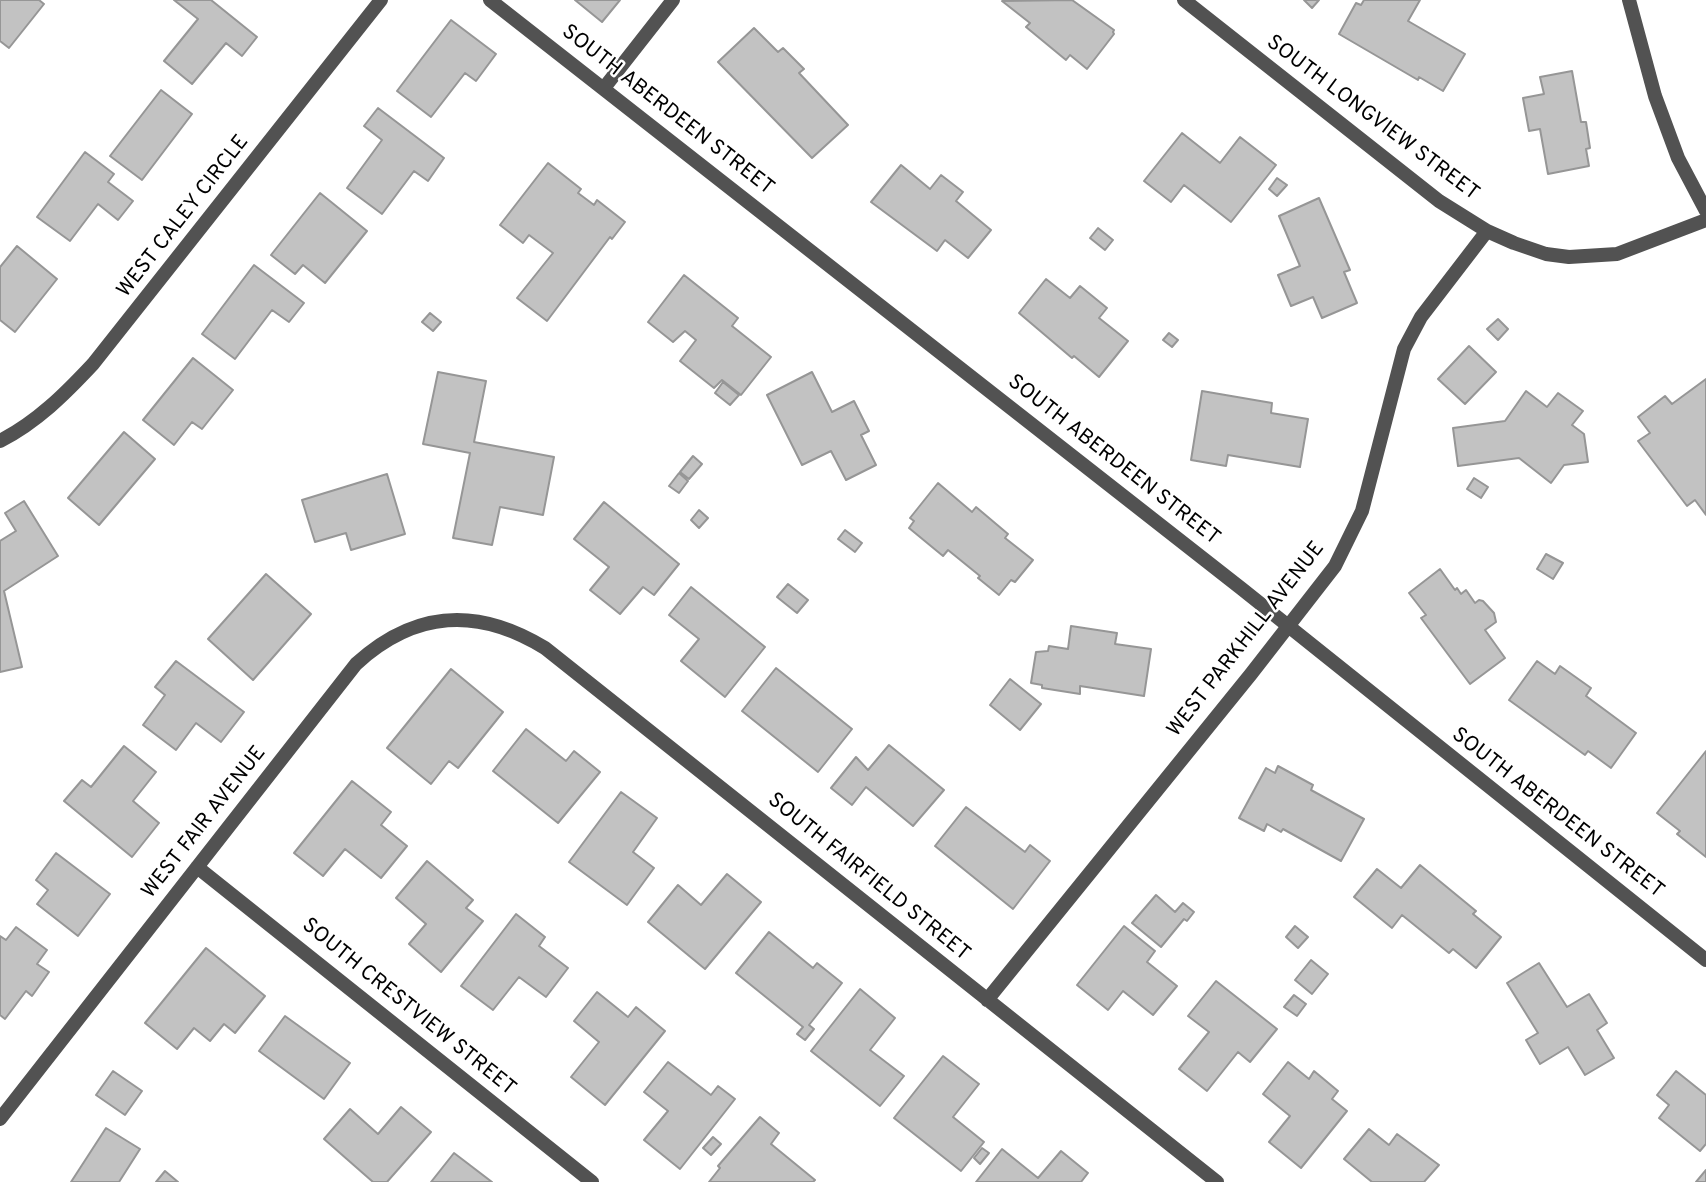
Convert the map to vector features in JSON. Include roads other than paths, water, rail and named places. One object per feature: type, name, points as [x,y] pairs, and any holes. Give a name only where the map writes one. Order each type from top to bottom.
[{"type":"street","name":"WEST CALEY CIRCLE","points":[[0,441],[17,432],[61,398],[93,364],[381,0]]},
{"type":"street","name":"SOUTH ABERDEEN STREET","points":[[490,0],[1287,626],[1706,960]]},
{"type":"street","points":[[604,89],[673,0]]},
{"type":"street","name":"SOUTH LONGVIEW STREET","points":[[1184,0],[1439,201],[1487,231],[1546,254],[1569,257],[1617,254],[1706,219]]},
{"type":"street","points":[[1629,0],[1655,96],[1678,158],[1706,211]]},
{"type":"street","name":"WEST PARKHILL AVENUE","points":[[986,1000],[1251,674],[1335,566],[1358,523],[1404,349],[1420,317],[1487,231]]},
{"type":"street","name":"WEST FAIR AVENUE","points":[[0,1119],[356,664],[375,647],[405,630],[438,621],[485,621]]},
{"type":"street","name":"SOUTH FAIRFIELD STREET","points":[[485,621],[526,636],[545,648],[1217,1182]]},
{"type":"street","name":"SOUTH CRESTVIEW STREET","points":[[197,867],[593,1182]]}]
